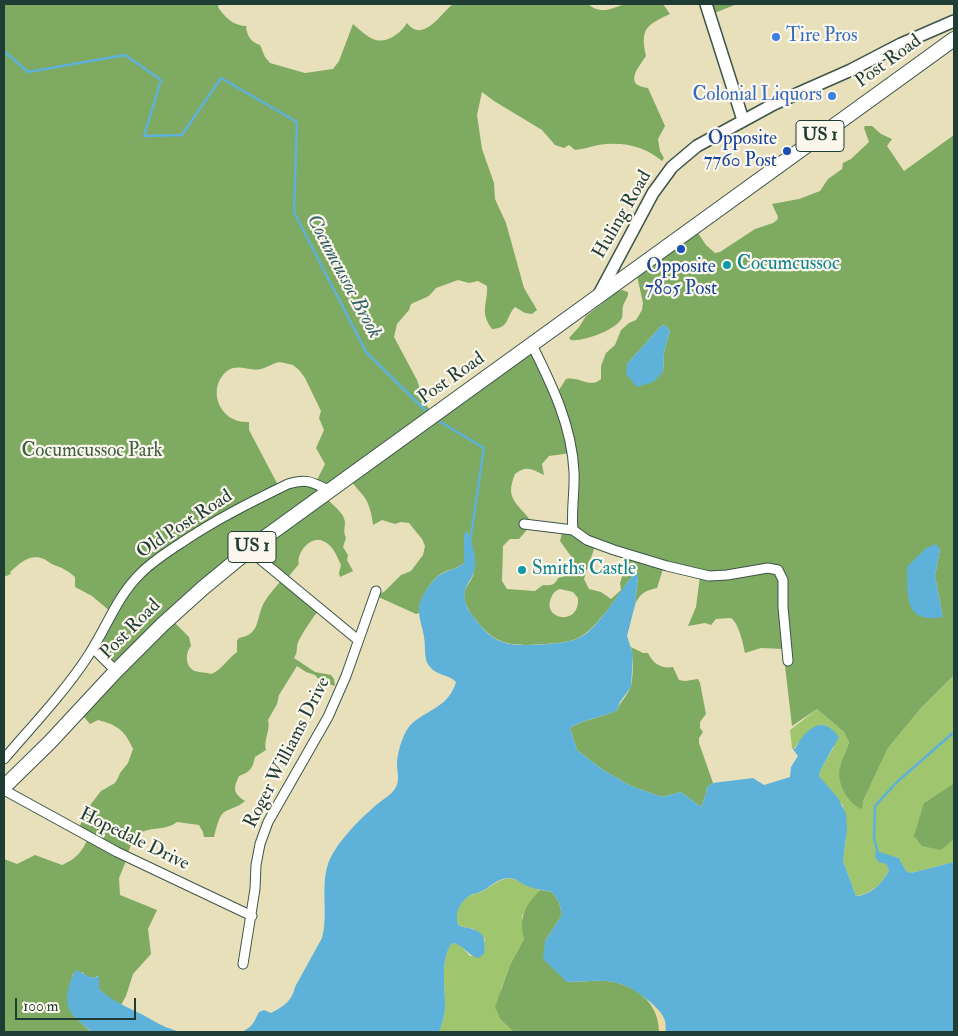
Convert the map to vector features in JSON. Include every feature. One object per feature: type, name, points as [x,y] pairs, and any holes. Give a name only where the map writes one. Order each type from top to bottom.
[{"type":"main road","name":"Post Road","points":[[4,788],[162,625],[249,550],[328,490],[532,345],[954,39]]},
{"type":"street","points":[[706,4],[743,120]]},
{"type":"street","name":"Huling Road","points":[[597,297],[653,194],[672,167],[697,146],[774,104],[954,21]]},
{"type":"street","points":[[532,345],[557,399],[569,437],[574,472],[572,530]]},
{"type":"street","name":"Old Post Road","points":[[4,759],[56,700],[93,648],[117,603],[128,587],[161,556],[216,520],[288,484],[297,481],[309,481],[328,490]]},
{"type":"street","points":[[524,524],[572,530],[587,540],[634,557],[710,576],[768,568],[778,570],[783,580],[783,607],[788,661]]},
{"type":"street","points":[[249,550],[358,640]]},
{"type":"street","name":"Roger Williams Drive","points":[[244,964],[252,916],[256,864],[263,835],[268,822],[328,717],[346,676],[376,591]]},
{"type":"street","points":[[93,648],[116,671]]},
{"type":"street","name":"Hopedale Drive","points":[[4,788],[117,852],[252,916]]},
{"type":"green space","name":"Cocumcussoc Park","points":[[630,3],[663,4],[670,14],[655,21],[647,29],[644,40],[646,56],[634,80],[640,86],[648,88],[665,126],[658,139],[660,151],[664,158],[662,161],[641,148],[624,144],[598,145],[575,150],[569,145],[564,148],[555,145],[542,130],[482,92],[477,115],[482,149],[494,183],[495,199],[506,223],[524,288],[537,310],[532,314],[525,313],[515,307],[502,327],[492,329],[485,313],[487,286],[478,281],[469,283],[458,280],[436,288],[429,296],[411,304],[409,310],[397,324],[394,337],[417,380],[424,402],[433,414],[529,346],[557,393],[566,379],[576,379],[589,383],[597,382],[601,379],[601,366],[606,353],[615,345],[621,330],[636,320],[642,310],[643,303],[637,276],[694,227],[706,245],[715,253],[720,252],[755,229],[773,223],[778,217],[772,204],[799,199],[820,191],[828,179],[842,169],[843,163],[851,159],[869,142],[865,126],[872,126],[881,134],[892,139],[887,146],[904,171],[954,135],[954,675],[921,708],[888,748],[863,801],[862,809],[848,798],[840,780],[840,767],[849,742],[844,732],[817,709],[792,726],[783,649],[761,648],[745,653],[738,629],[731,618],[716,619],[711,625],[705,623],[688,626],[696,607],[700,576],[663,569],[657,588],[643,593],[635,605],[638,578],[629,580],[603,615],[582,636],[557,643],[525,645],[507,643],[483,629],[466,604],[464,598],[465,590],[474,572],[473,552],[467,531],[464,563],[442,573],[433,581],[423,596],[419,613],[416,614],[374,595],[384,592],[401,575],[411,571],[423,555],[425,546],[422,539],[409,523],[401,522],[395,524],[382,520],[373,525],[367,501],[350,479],[328,500],[343,516],[346,538],[343,547],[348,555],[347,560],[353,571],[340,577],[341,565],[336,554],[327,543],[318,540],[305,546],[300,555],[299,564],[284,582],[319,610],[299,640],[294,658],[315,672],[331,675],[335,686],[320,681],[315,675],[297,666],[279,695],[277,704],[268,720],[269,728],[265,742],[266,750],[255,757],[250,769],[239,776],[237,780],[236,793],[245,801],[221,815],[214,837],[204,837],[199,825],[177,822],[167,827],[146,831],[136,836],[127,854],[128,856],[119,878],[120,895],[157,910],[148,929],[151,954],[133,974],[121,1005],[99,989],[99,977],[88,977],[82,972],[73,974],[69,990],[75,1017],[91,1032],[4,1032],[4,859],[17,864],[35,855],[62,865],[75,857],[89,837],[78,830],[88,808],[101,791],[115,783],[128,763],[133,749],[124,733],[116,727],[98,720],[90,724],[79,711],[115,671],[94,646],[111,612],[92,596],[75,587],[75,577],[39,557],[26,560],[10,572],[11,574],[4,577],[4,4],[219,4],[218,7],[230,21],[238,25],[247,26],[249,37],[260,45],[270,63],[305,73],[333,69],[339,61],[353,24],[370,38],[378,40],[388,39],[401,31],[407,23],[413,29],[425,29],[432,25],[453,4],[588,4],[593,8],[603,10]],"holes":[[[665,325],[670,331],[664,352],[663,372],[627,364],[661,326]],[[280,362],[293,365],[299,370],[305,378],[321,411],[319,418],[324,430],[316,448],[325,464],[316,482],[278,485],[249,430],[249,422],[239,421],[230,417],[219,404],[217,386],[227,371],[235,368],[257,370]],[[571,453],[571,528],[563,529],[560,541],[573,559],[574,569],[569,575],[558,578],[552,584],[543,585],[535,591],[507,589],[502,581],[503,546],[510,539],[519,539],[532,524],[514,500],[511,490],[512,482],[515,474],[526,469],[544,475],[542,464],[549,456]],[[595,546],[628,559],[620,583],[621,590],[611,599],[601,592],[589,589],[584,579]],[[926,548],[940,549],[935,576],[943,617]],[[246,552],[280,582],[265,601],[255,629],[246,636],[239,638],[237,641],[237,652],[215,672],[211,674],[197,672],[189,666],[187,660],[191,646],[189,637],[170,618]],[[560,589],[573,592],[578,598],[574,613],[563,617],[557,616],[553,612],[550,607],[550,601],[556,591]]]},
{"type":"green space","points":[[707,4],[737,4],[712,14]]},
{"type":"green space","points":[[622,290],[628,292],[628,295],[623,306],[622,318],[619,322],[606,331],[591,337],[576,340],[569,338],[586,316]]},
{"type":"green space","points":[[631,647],[643,653],[648,653],[658,665],[673,667],[679,680],[698,679],[700,683],[706,714],[700,722],[700,728],[703,732],[699,738],[699,743],[713,783],[707,787],[701,807],[681,792],[662,797],[631,786],[603,770],[577,750],[570,728],[617,710],[630,689],[633,666]]},
{"type":"green space","points":[[954,675],[954,783],[924,803],[949,842],[954,839],[954,862],[911,873],[906,871],[899,858],[883,854],[889,870],[886,875],[880,883],[867,893],[856,896],[843,861],[846,839],[843,806],[819,776],[834,747],[799,742],[794,749],[792,748],[790,730],[817,709],[844,732],[849,741],[840,767],[863,801],[888,748],[921,708]]},
{"type":"green space","points":[[954,783],[954,839],[941,850],[922,846],[914,836],[924,803]]},
{"type":"green space","points":[[509,878],[540,890],[522,916],[524,939],[510,965],[501,989],[501,1020],[514,1032],[439,1032],[445,1009],[444,966],[452,943],[459,944],[470,956],[484,954],[485,939],[474,929],[459,926],[457,915],[459,907],[468,897],[481,892],[501,880]]},
{"type":"green space","points":[[540,890],[552,892],[559,902],[562,915],[545,941],[567,982],[609,981],[629,987],[643,996],[653,1008],[659,1032],[514,1032],[501,1020],[495,1007],[510,965],[524,939],[522,924],[524,912]]},
{"type":"sand","points":[[651,1003],[662,1016],[666,1032],[659,1032],[659,1019]]},
{"type":"water","points":[[665,325],[670,331],[664,352],[663,372],[653,382],[637,387],[626,374],[627,364],[661,326]]},
{"type":"water","points":[[467,531],[475,556],[475,567],[464,594],[467,606],[483,629],[491,636],[515,645],[557,643],[573,640],[587,633],[601,618],[637,570],[635,605],[627,636],[633,654],[631,687],[620,702],[617,710],[570,728],[577,750],[603,770],[631,786],[662,797],[681,792],[701,807],[707,787],[713,783],[753,778],[764,785],[790,777],[791,767],[798,756],[792,748],[795,749],[804,735],[814,726],[826,726],[839,737],[819,776],[838,798],[846,814],[847,830],[843,861],[856,896],[876,888],[889,870],[886,864],[879,862],[875,857],[876,851],[899,858],[906,871],[911,873],[954,862],[954,1032],[666,1032],[665,1021],[659,1010],[633,990],[609,981],[567,982],[543,959],[545,941],[562,915],[559,902],[552,892],[531,888],[515,879],[508,878],[500,880],[479,893],[469,896],[459,907],[457,921],[459,926],[476,931],[483,936],[484,954],[478,958],[459,945],[452,943],[444,966],[445,1009],[439,1032],[241,1032],[250,1027],[259,1012],[264,1010],[271,1013],[290,1000],[295,987],[322,938],[325,918],[325,878],[330,859],[349,831],[396,787],[398,755],[408,728],[420,717],[441,704],[452,691],[456,682],[433,670],[426,661],[419,611],[424,594],[435,580],[443,573],[464,563],[464,534]]},
{"type":"water","points":[[936,544],[940,549],[935,576],[943,617],[930,618],[914,612],[910,606],[907,588],[907,567],[926,548]]},
{"type":"water","points":[[76,970],[95,978],[98,976],[99,989],[114,1000],[161,1025],[182,1032],[91,1032],[73,1015],[68,1005],[68,989]]},
{"type":"waterway","name":"Cocumcussoc Brook","points":[[4,51],[28,72],[125,55],[161,80],[144,136],[182,135],[221,78],[297,122],[294,212],[366,352],[429,414]]},
{"type":"waterway","name":"Cocumcussoc Brook","points":[[437,420],[484,448],[470,542]]},
{"type":"waterway","points":[[878,853],[874,838],[875,806],[897,782],[954,732]]},
{"type":"place","name":"Tire Pros","points":[[776,37]]},
{"type":"place","name":"Colonial Liquors","points":[[832,96]]},
{"type":"place","name":"Opposite 7760 Post","points":[[787,151]]},
{"type":"place","name":"Opposite 7805 Post","points":[[681,249]]},
{"type":"place","name":"Cocumcussoc","points":[[727,265]]},
{"type":"place","name":"Smiths Castle","points":[[522,570]]}]
